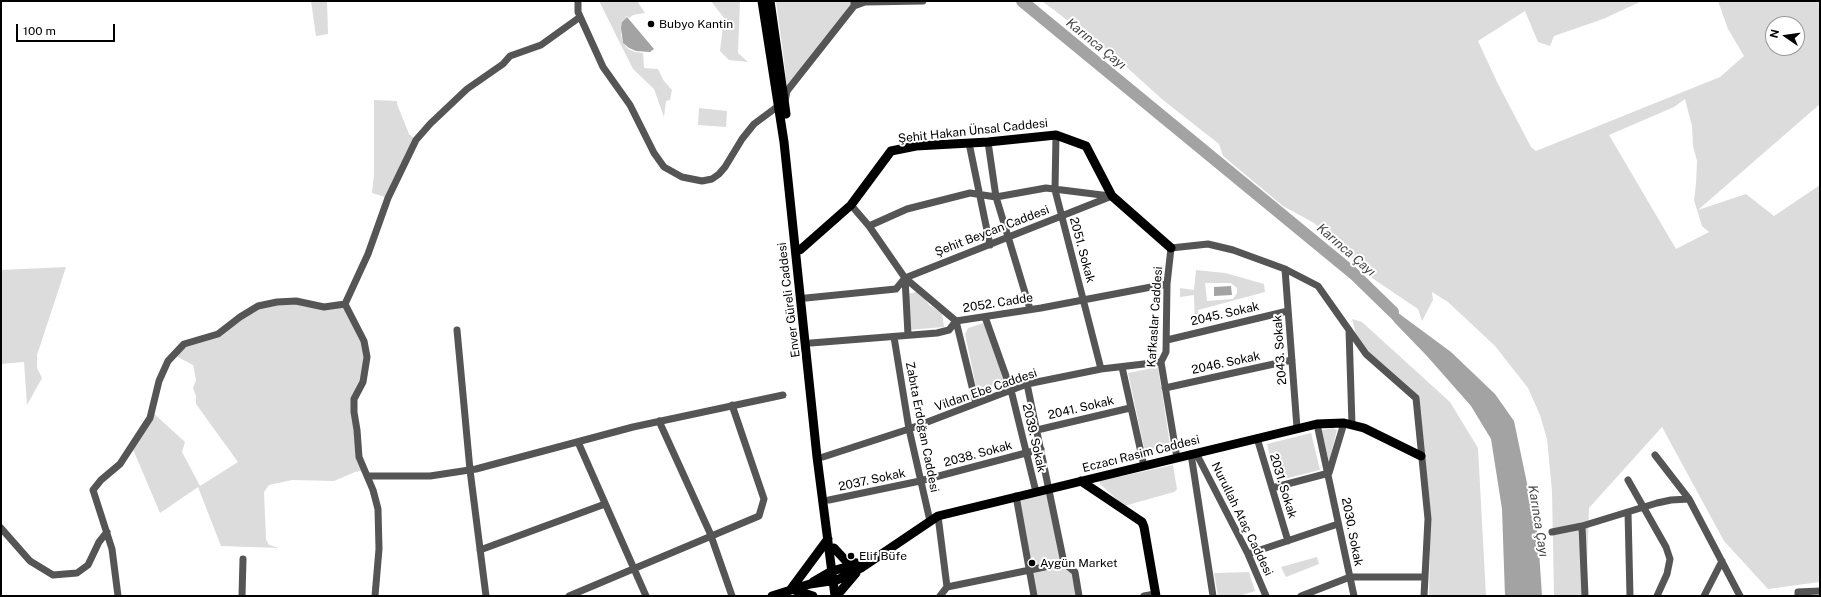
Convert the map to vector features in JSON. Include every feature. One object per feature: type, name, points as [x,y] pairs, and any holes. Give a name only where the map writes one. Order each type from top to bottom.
[{"type":"main road","name":"Enver Güreli Caddesi","points":[[762,1],[782,104],[828,539],[834,570]]},
{"type":"main road","name":"Enver Güreli Caddesi","points":[[770,1],[829,500],[837,595]]},
{"type":"main road","name":"Şehit Hakan Ünsal Caddesi","points":[[800,250],[851,205],[892,151],[916,146],[988,142],[1056,135],[1086,146],[1112,196]]},
{"type":"main road","points":[[1112,196],[1171,248]]},
{"type":"main road","name":"Eczacı Rasim Caddesi","points":[[861,566],[874,559],[934,518],[1016,496],[1317,424],[1348,424],[1364,428],[1421,456]]},
{"type":"main road","points":[[1080,481],[1142,522],[1155,595]]},
{"type":"main road","points":[[791,589],[828,539]]},
{"type":"main road","points":[[834,548],[847,562],[861,566]]},
{"type":"main road","points":[[810,584],[834,570],[861,566]]},
{"type":"main road","points":[[772,596],[810,584],[835,581],[861,566]]},
{"type":"main road","points":[[837,595],[861,566]]},
{"type":"main road","points":[[791,589],[813,596]]},
{"type":"street","points":[[578,1],[580,17],[603,67],[630,105],[654,153],[664,167],[682,177],[702,180],[712,179],[719,174],[754,124],[782,104],[787,91],[854,3],[923,1]]},
{"type":"street","points":[[345,304],[368,254],[388,198],[416,140],[430,124],[467,89],[503,64],[510,56],[541,45],[580,17]]},
{"type":"street","name":"2051. Sokak","points":[[1056,135],[1055,190],[1101,369]]},
{"type":"street","points":[[988,142],[996,197],[1030,309]]},
{"type":"street","points":[[969,143],[990,245]]},
{"type":"street","points":[[869,226],[907,209],[970,193],[996,197],[1046,188],[1112,196]]},
{"type":"street","name":"Şehit Beycan Caddesi","points":[[806,298],[896,289],[905,278],[1112,196]]},
{"type":"street","points":[[851,205],[869,226],[905,278],[956,321],[976,403]]},
{"type":"street","points":[[1171,248],[1208,244],[1233,250],[1285,269],[1318,286],[1366,354],[1416,398],[1428,519],[1424,596]]},
{"type":"street","name":"Kafkaslar Caddesi","points":[[1171,248],[1167,284],[1166,352],[1161,362],[1177,458]]},
{"type":"street","name":"2043. Sokak","points":[[1285,269],[1297,428]]},
{"type":"street","points":[[905,278],[908,335]]},
{"type":"street","name":"2052. Cadde","points":[[811,343],[937,333],[949,330],[956,321],[1167,284]]},
{"type":"street","points":[[118,596],[112,549],[93,490],[101,480],[120,464],[150,418],[159,381],[168,361],[184,344],[218,334],[240,317],[258,306],[277,302],[296,301],[324,307],[345,304]]},
{"type":"street","points":[[345,304],[364,341],[367,357],[363,382],[354,399],[359,457],[368,476],[378,509],[379,549],[375,596]]},
{"type":"street","name":"2045. Sokak","points":[[1167,340],[1288,310]]},
{"type":"street","name":"2039. Sokak","points":[[985,316],[1012,390],[1036,492]]},
{"type":"street","points":[[457,330],[470,470],[486,596]]},
{"type":"street","name":"2030. Sokak","points":[[1329,473],[1348,424],[1349,330]]},
{"type":"street","name":"Zabıta Erdoğan Caddesi","points":[[894,337],[909,429],[920,481],[934,518],[947,587]]},
{"type":"street","name":"2046. Sokak","points":[[1165,388],[1292,360]]},
{"type":"street","name":"Vildan Ebe Caddesi","points":[[823,457],[909,429],[1027,384],[1101,369],[1161,362]]},
{"type":"street","points":[[1122,367],[1144,466]]},
{"type":"street","points":[[1027,384],[1064,563],[1075,572],[1079,596]]},
{"type":"street","points":[[368,476],[430,476],[470,470],[659,421],[783,394]]},
{"type":"street","points":[[569,596],[759,516],[764,499],[732,406]]},
{"type":"street","name":"2041. Sokak","points":[[1037,430],[1130,408]]},
{"type":"street","points":[[659,421],[712,536],[732,596]]},
{"type":"street","name":"2030. Sokak","points":[[1317,424],[1329,473],[1338,524],[1354,596]]},
{"type":"street","name":"2031. Sokak","points":[[1258,438],[1288,541]]},
{"type":"street","points":[[578,442],[646,596]]},
{"type":"street","name":"2038. Sokak","points":[[920,481],[1041,449]]},
{"type":"street","points":[[1194,454],[1213,596]]},
{"type":"street","name":"Nurullah Ataç Caddesi","points":[[1194,454],[1248,554],[1266,596]]},
{"type":"street","points":[[1655,454],[1689,499],[1740,596]]},
{"type":"street","points":[[1272,488],[1329,473]]},
{"type":"street","points":[[1628,480],[1666,547],[1670,559],[1667,574],[1657,596]]},
{"type":"street","name":"2037. Sokak","points":[[829,500],[920,481]]},
{"type":"street","points":[[1016,496],[1034,596]]},
{"type":"street","points":[[1552,532],[1582,526],[1671,500],[1689,499]]},
{"type":"street","points":[[480,550],[605,504]]},
{"type":"street","points":[[1628,512],[1630,596]]},
{"type":"street","points":[[1248,554],[1338,524]]},
{"type":"street","points":[[1582,526],[1585,596]]},
{"type":"street","points":[[1,528],[30,561],[53,575],[77,573],[88,565],[99,542],[107,532]]},
{"type":"street","points":[[242,558],[242,596]]},
{"type":"street","points":[[1704,596],[1722,561]]},
{"type":"street","points":[[940,596],[947,587],[1064,563]]},
{"type":"street","points":[[1301,596],[1350,577],[1425,577]]},
{"type":"street","points":[[1798,596],[1798,592],[1820,591]]},
{"type":"street","points":[[1144,596],[1155,595]]},
{"type":"shaded area","points":[[311,1],[327,1],[328,34],[316,36]]},
{"type":"shaded area","points":[[599,1],[637,1],[645,13],[633,15],[629,18],[627,16],[622,22],[621,35],[623,43],[628,49],[643,53],[644,68],[658,69],[664,81],[672,90],[670,100],[666,101],[664,117],[654,89],[633,69]]},
{"type":"shaded area","points":[[711,1],[740,1],[738,53],[748,62],[729,60],[720,51],[724,18]]},
{"type":"shaded area","points":[[776,1],[854,1],[787,88],[783,53]]},
{"type":"shaded area","points":[[1042,1],[1642,1],[1603,19],[1554,36],[1550,46],[1538,42],[1525,11],[1478,41],[1497,82],[1531,147],[1536,151],[1720,77],[1744,56],[1728,29],[1718,1],[1820,1],[1820,104],[1698,210],[1746,194],[1774,216],[1820,185],[1820,582],[1768,589],[1724,541],[1662,427],[1589,508],[1586,596],[1554,596],[1552,491],[1547,439],[1540,415],[1528,388],[1495,346],[1448,302],[1432,292],[1433,300],[1422,321],[1418,309],[1372,278],[1314,223],[1283,206],[1223,156],[1219,144],[1163,100],[1112,54]],"holes":[[[1685,99],[1692,126],[1693,146],[1697,161],[1694,200],[1702,226],[1709,232],[1676,249],[1609,135],[1674,107]]]},
{"type":"shaded area","points":[[627,17],[654,49],[650,52],[636,51],[623,43],[621,28],[622,22]]},
{"type":"shaded area","points":[[374,100],[397,101],[409,134],[416,140],[388,198],[372,193],[374,174]]},
{"type":"shaded area","points":[[699,108],[727,111],[726,127],[698,125]]},
{"type":"shaded area","points":[[66,267],[37,355],[37,368],[42,378],[27,405],[24,362],[1,364],[1,270]]},
{"type":"shaded area","points":[[1196,270],[1225,273],[1264,284],[1265,292],[1198,310],[1200,324],[1195,324],[1194,295],[1180,297],[1180,288],[1194,290]],"holes":[[[1205,283],[1231,283],[1237,288],[1237,293],[1233,299],[1207,301]]]},
{"type":"shaded area","points":[[1231,286],[1232,295],[1214,296],[1214,287]]},
{"type":"shaded area","points":[[920,291],[929,305],[942,313],[944,327],[909,330],[908,294]]},
{"type":"shaded area","points":[[1382,301],[1451,352],[1495,394],[1514,421],[1538,536],[1542,596],[1505,596],[1502,509],[1491,439],[1471,406],[1426,355],[1395,323],[1387,313]]},
{"type":"shaded area","points":[[277,302],[310,305],[345,304],[364,341],[366,367],[354,400],[359,457],[366,470],[355,472],[334,481],[292,480],[269,485],[264,492],[266,539],[269,545],[279,548],[221,546],[198,487],[160,513],[132,447],[151,411],[185,442],[182,452],[200,486],[238,462],[196,404],[196,396],[193,388],[196,380],[193,365],[174,355],[184,344],[218,334],[240,317]]},
{"type":"shaded area","points":[[1352,319],[1362,322],[1450,402],[1478,448],[1486,596],[1429,596],[1430,547],[1416,396],[1360,349]]},
{"type":"shaded area","points":[[984,323],[1007,382],[977,391],[965,334],[968,328]]},
{"type":"shaded area","points":[[1158,367],[1170,445],[1145,452],[1128,373]]},
{"type":"shaded area","points":[[1333,428],[1337,430],[1329,462],[1322,430]]},
{"type":"shaded area","points":[[1311,433],[1320,470],[1276,481],[1267,444]]},
{"type":"shaded area","points":[[1173,465],[1177,489],[1174,492],[1124,506],[1100,484],[1100,481]]},
{"type":"shaded area","points":[[1049,488],[1064,563],[1075,572],[1079,596],[1034,596],[1029,570],[1036,568],[1034,557],[1027,558],[1016,496]]},
{"type":"shaded area","points":[[1317,557],[1319,564],[1286,577],[1281,567]]},
{"type":"shaded area","points":[[1249,572],[1255,591],[1239,596],[1218,596],[1214,573]]},
{"type":"waterway","name":"Karınca Çayı","points":[[1022,1],[1354,274],[1393,312]]},
{"type":"place","name":"Bubyo Kantin","points":[[651,24]]},
{"type":"place","name":"Elif Büfe","points":[[851,556]]},
{"type":"place","name":"Aygün Market","points":[[1032,563]]}]
